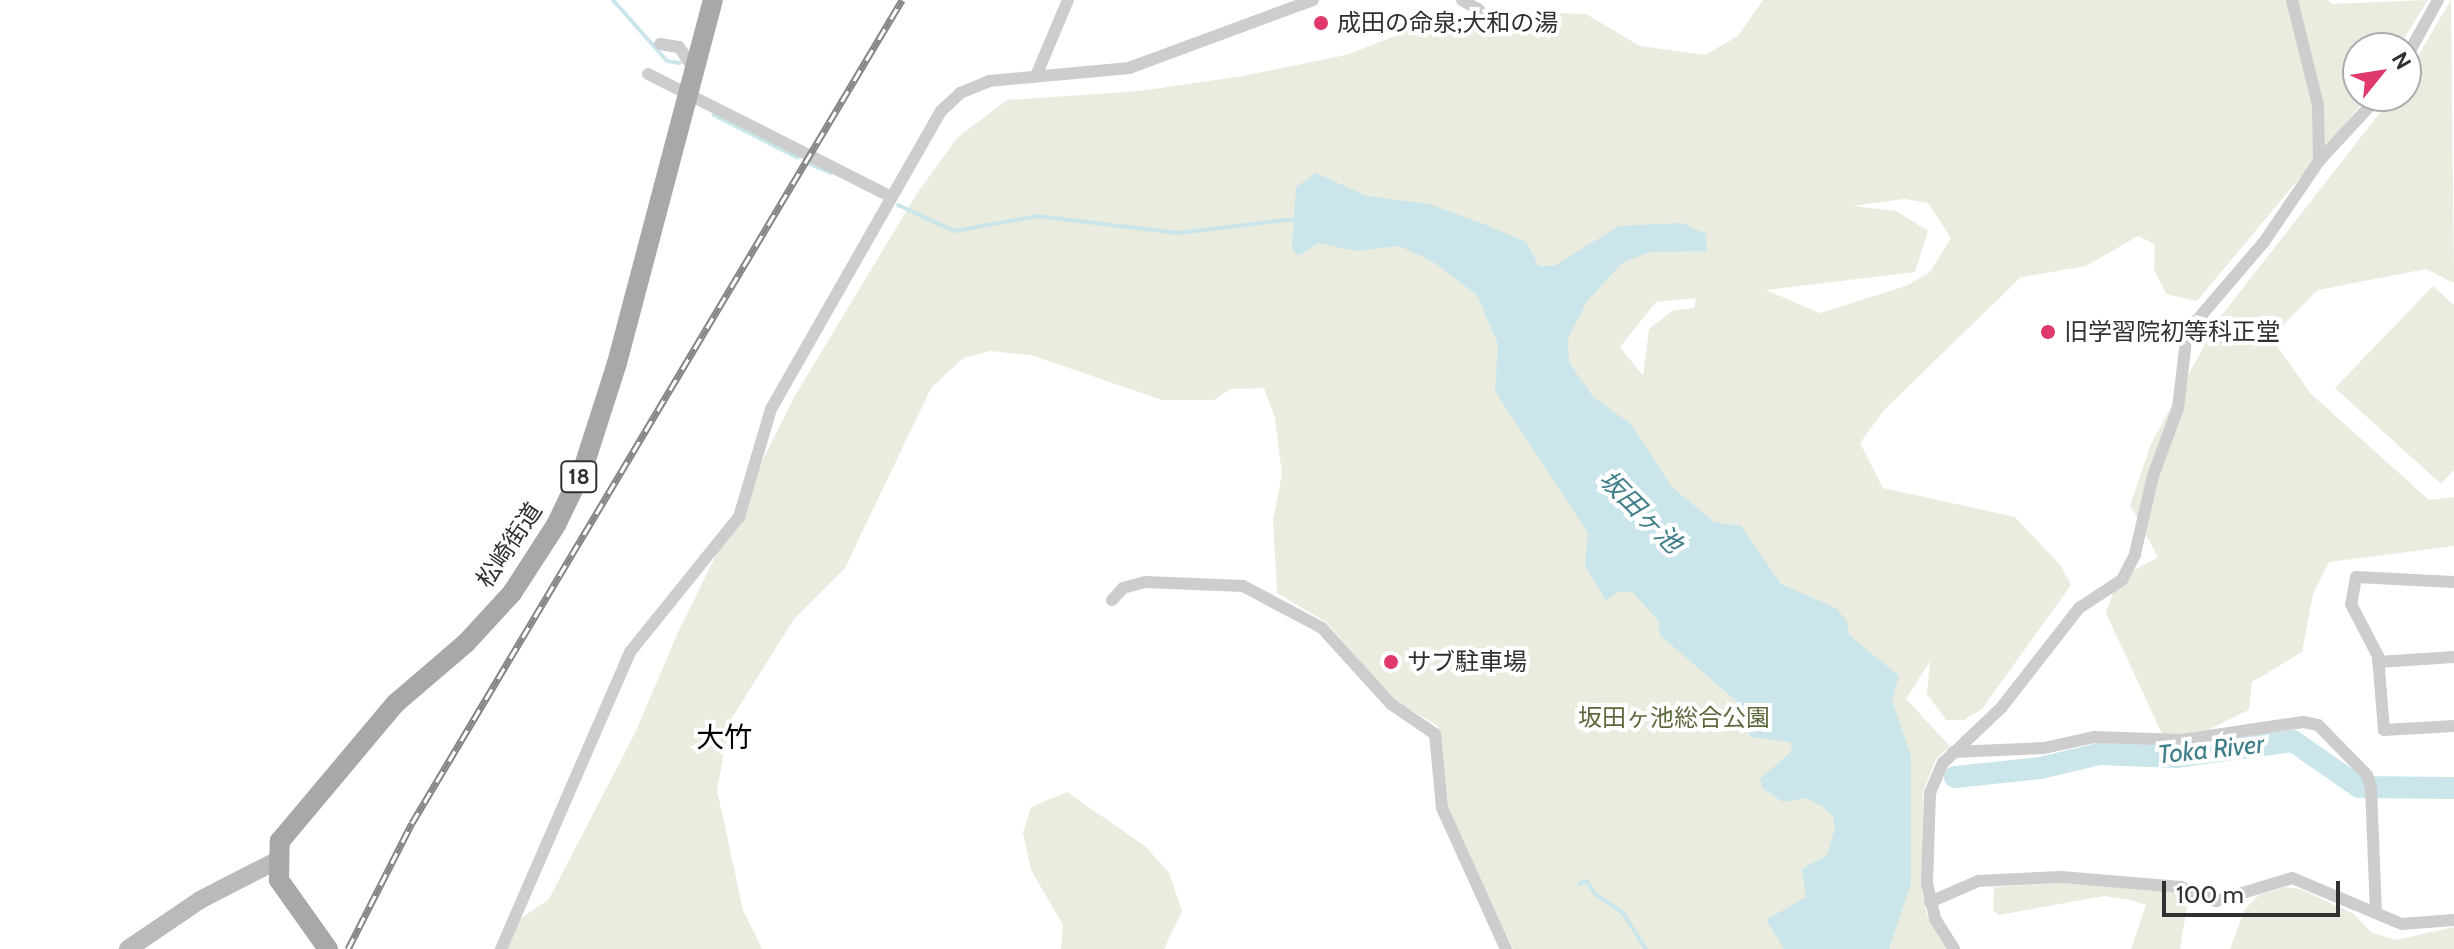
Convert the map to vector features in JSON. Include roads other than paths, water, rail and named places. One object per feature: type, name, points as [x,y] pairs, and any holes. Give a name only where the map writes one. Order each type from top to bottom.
[{"type":"main road","name":"松崎街道","points":[[276,861],[280,841],[312,800],[396,703],[466,643],[512,593],[556,525],[583,469],[617,363],[713,0]]},
{"type":"main road","points":[[276,861],[292,906],[328,949]]},
{"type":"street","points":[[1036,76],[1068,0]]},
{"type":"street","points":[[501,949],[630,652],[739,517],[771,409],[925,135],[960,93],[1002,78],[1129,68],[1313,0]]},
{"type":"street","points":[[1462,0],[1479,10]]},
{"type":"street","points":[[2292,0],[2318,105],[2319,161]]},
{"type":"street","points":[[2420,32],[2438,0]]},
{"type":"street","points":[[660,44],[679,47],[694,69]]},
{"type":"street","points":[[648,74],[891,197]]},
{"type":"street","points":[[1954,949],[1930,902],[1930,793],[1953,752],[2001,708],[2079,608],[2122,580],[2135,554],[2153,476],[2178,408],[2187,332],[2258,251],[2319,161],[2364,112]]},
{"type":"street","points":[[2454,582],[2356,577],[2351,604],[2378,662],[2384,730],[2454,726]]},
{"type":"street","points":[[1112,600],[1123,588],[1145,582],[1243,586],[1322,628],[1391,704],[1435,734],[1442,808],[1506,949]]},
{"type":"street","points":[[2378,662],[2454,657]]},
{"type":"street","points":[[1953,752],[2044,748],[2094,737],[2182,740],[2303,722],[2318,725],[2367,775],[2371,788],[2376,913]]},
{"type":"street","points":[[128,949],[200,900],[276,861]]},
{"type":"street","points":[[1930,902],[1978,881],[2061,877],[2181,887],[2216,901],[2292,878],[2402,924],[2454,920]]},
{"type":"water","name":"坂田ヶ池","points":[[1316,173],[1367,196],[1429,204],[1486,225],[1526,242],[1539,266],[1554,266],[1619,226],[1682,223],[1706,234],[1707,251],[1650,252],[1622,263],[1587,301],[1568,338],[1569,362],[1593,397],[1631,424],[1671,486],[1714,522],[1741,526],[1781,584],[1836,608],[1847,621],[1849,635],[1899,676],[1892,700],[1911,756],[1911,883],[1889,949],[1784,949],[1766,920],[1806,897],[1802,869],[1827,855],[1835,829],[1833,816],[1822,806],[1805,798],[1783,802],[1762,788],[1760,779],[1792,751],[1790,742],[1751,737],[1736,701],[1660,635],[1658,620],[1632,592],[1618,592],[1606,601],[1585,565],[1588,533],[1495,391],[1498,344],[1477,295],[1432,261],[1399,246],[1356,251],[1319,243],[1298,256],[1292,248],[1296,187]]},
{"type":"waterway","points":[[613,0],[667,61],[680,63]]},
{"type":"waterway","points":[[714,115],[798,158]]},
{"type":"waterway","points":[[810,164],[831,173]]},
{"type":"waterway","points":[[898,205],[954,231],[1037,216],[1178,233],[1296,219]]},
{"type":"waterway","name":"Toka River","points":[[1955,777],[2040,768],[2099,754],[2176,757],[2293,741],[2359,787],[2454,788]]},
{"type":"waterway","points":[[1579,884],[1587,881],[1595,894],[1622,912],[1646,949]]},
{"type":"railway","points":[[348,949],[412,823],[902,0]]},
{"type":"place","name":"成田の命泉;大和の湯","points":[[1321,23]]},
{"type":"place","name":"旧学習院初等科正堂","points":[[2048,332]]},
{"type":"place","name":"サブ駐車場","points":[[1391,662]]},
{"type":"district","name":"大竹","points":[[724,737]]},
{"type":"park label","name":"坂田ヶ池総合公園","points":[[1674,718]]}]
